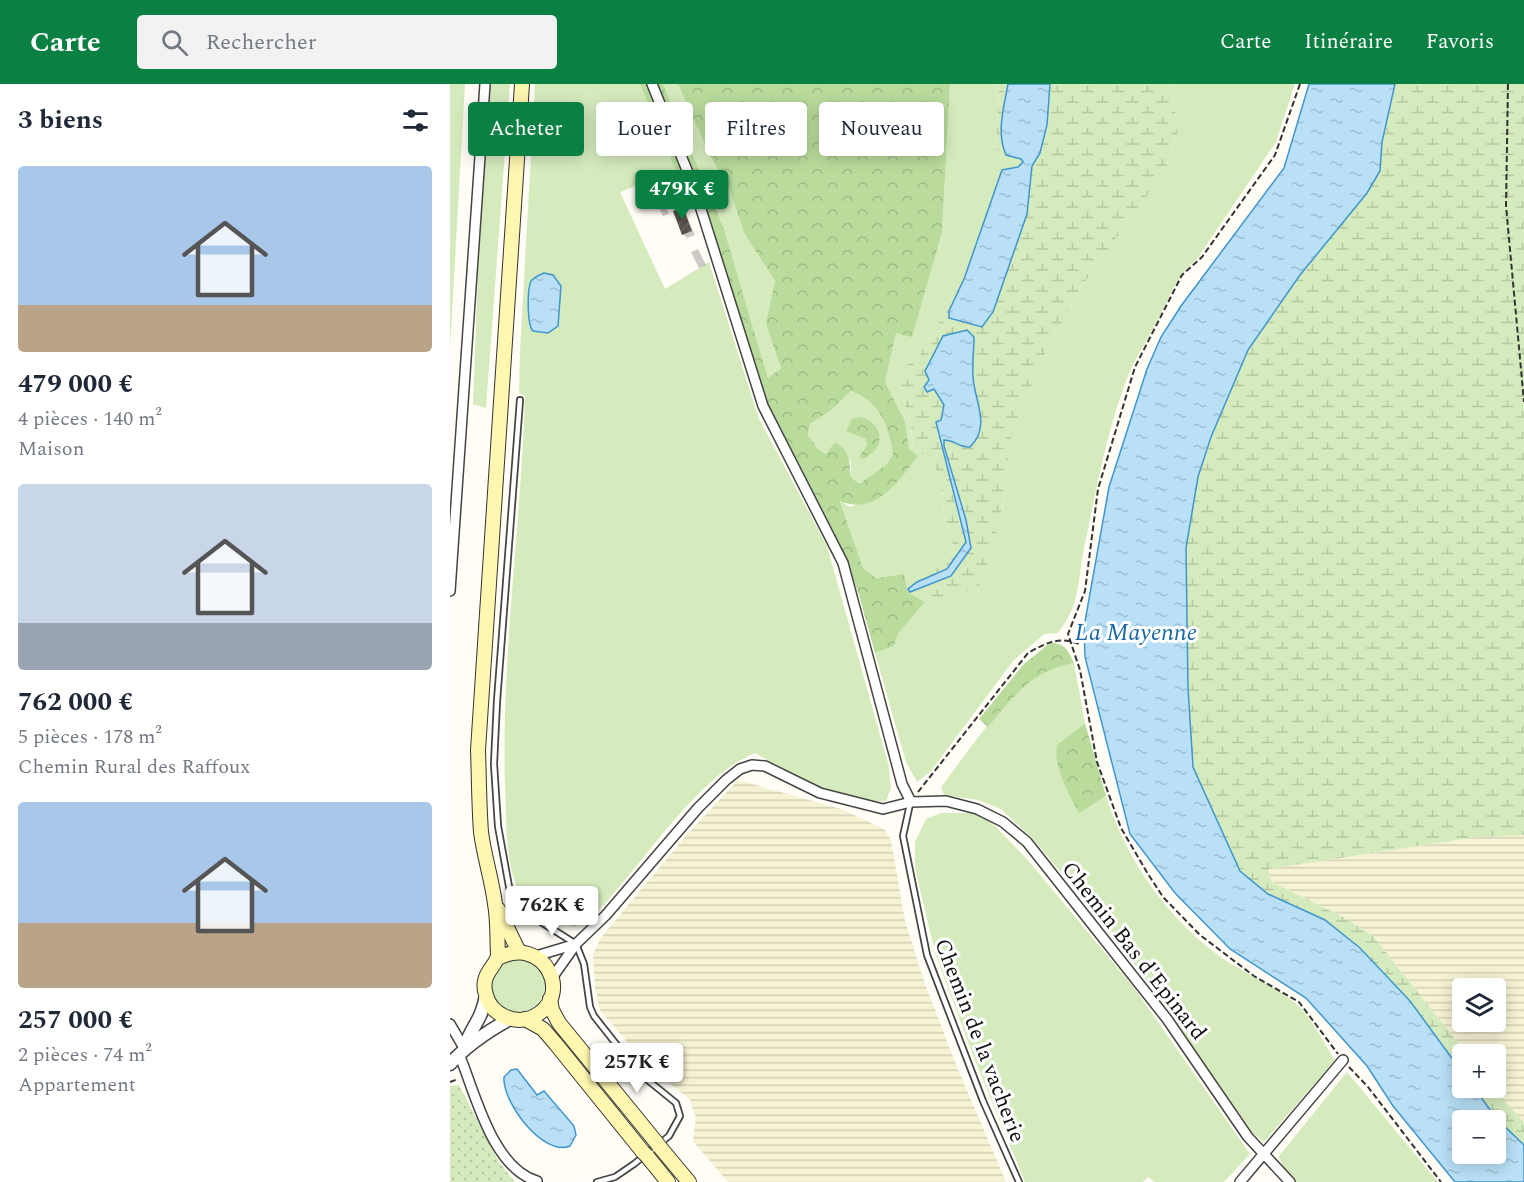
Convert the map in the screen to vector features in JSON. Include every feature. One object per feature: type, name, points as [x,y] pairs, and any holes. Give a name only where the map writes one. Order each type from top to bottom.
[{"type":"main road","points":[[498,958],[496,904],[481,833],[478,750],[522,84]]},
{"type":"main road","points":[[496,904],[519,951]]},
{"type":"main road","points":[[550,999],[540,1012],[525,1019],[510,1019],[497,1012],[486,995],[486,975],[498,958],[519,951],[536,956],[546,965],[552,978],[550,999],[555,1016],[688,1182]]},
{"type":"main road","points":[[525,1019],[543,1029],[668,1182]]},
{"type":"street","points":[[450,591],[485,84]]},
{"type":"street","points":[[652,84],[695,190],[707,236],[763,406],[843,563],[902,784],[911,802]]},
{"type":"street","name":"Chemin Bas d'Epinard","points":[[552,978],[576,944],[606,915],[698,808],[740,769],[752,765],[765,766],[820,793],[884,810],[911,802],[946,801],[977,809],[1002,822],[1027,842],[1167,1019],[1264,1156],[1290,1182]]},
{"type":"street","points":[[536,956],[576,944]]},
{"type":"street","points":[[463,1050],[468,1036],[480,1019],[486,995]]},
{"type":"street","points":[[450,1064],[463,1050],[510,1019]]},
{"type":"street","points":[[450,1024],[463,1050],[472,1093],[489,1131],[514,1168],[528,1179],[541,1182]]},
{"type":"street","points":[[1240,1182],[1342,1060]]},
{"type":"lane","points":[[520,400],[494,764],[498,826],[510,892],[522,910],[576,944],[584,964],[590,1007],[594,1016],[639,1073],[676,1103],[680,1112],[678,1124],[669,1136],[624,1172],[597,1182]]},
{"type":"lane","name":"Chemin de la vacherie","points":[[911,802],[903,836],[927,955],[983,1101],[1019,1182]]},
{"type":"path","points":[[1300,84],[1275,155],[1202,257],[1182,275],[1131,375],[1098,489],[1085,591],[1069,629],[1069,640],[1080,670],[1097,762],[1121,828],[1148,874],[1169,904],[1200,935],[1249,973],[1299,1002],[1342,1060],[1363,1081],[1441,1182]]},
{"type":"path","points":[[1509,84],[1506,206],[1524,402]]},
{"type":"path","points":[[911,802],[1028,653],[1050,641],[1069,640],[1079,644]]},
{"type":"shaded area","points":[[738,780],[841,809],[884,829],[891,840],[905,921],[925,984],[957,1067],[1006,1182],[728,1182],[693,1141],[696,1118],[690,1100],[645,1063],[600,1010],[595,988],[593,955],[600,939],[685,837]]},
{"type":"shaded area","points":[[1524,835],[1524,1122],[1501,1098],[1506,1098],[1506,1044],[1459,1044],[1373,936],[1343,917],[1272,882],[1268,869],[1477,837]]},
{"type":"green space","points":[[450,84],[465,84],[450,348]]},
{"type":"green space","points":[[490,84],[510,84],[509,102],[489,102]]},
{"type":"green space","points":[[535,84],[640,84],[648,102],[596,102],[596,156],[671,156],[677,170],[620,192],[665,289],[709,262],[759,419],[827,546],[889,767],[891,788],[886,801],[853,798],[818,786],[755,753],[718,776],[701,792],[684,809],[608,901],[589,918],[574,927],[536,909],[520,894],[511,868],[506,828],[506,689],[523,445],[525,396],[519,393],[520,351],[531,156],[584,156],[584,102],[534,102]]},
{"type":"green space","points":[[640,84],[663,84],[671,102],[648,102]]},
{"type":"green space","points":[[663,84],[678,84],[686,102],[671,102]]},
{"type":"green space","points":[[678,84],[950,84],[942,233],[912,337],[896,333],[885,382],[905,421],[909,449],[918,456],[894,486],[875,500],[864,504],[840,501],[863,568],[876,578],[904,574],[908,592],[925,602],[898,634],[894,646],[875,653],[859,595],[838,540],[759,386],[698,197],[688,199],[670,156],[693,155],[724,229],[768,378],[781,368],[766,324],[775,281],[744,233],[729,188],[710,156],[807,156],[807,102],[705,102],[705,145],[693,118],[693,102],[686,102]],"holes":[[[851,391],[870,402],[885,424],[893,454],[887,464],[859,484],[851,477],[847,453],[840,445],[835,442],[826,454],[818,449],[808,435],[810,424],[834,408]]]},
{"type":"green space","points":[[950,84],[999,84],[996,149],[1008,84],[1050,84],[1027,214],[962,283],[916,361],[905,366],[901,380],[901,393],[910,421],[913,448],[932,461],[942,486],[944,518],[953,536],[952,549],[943,561],[916,578],[980,585],[990,557],[1002,509],[1013,428],[1045,355],[1080,289],[1164,172],[1178,132],[1171,84],[1295,84],[1276,142],[1197,259],[1183,273],[1128,376],[1108,437],[1085,543],[1078,590],[1066,622],[1058,633],[1044,634],[1013,661],[931,771],[917,782],[906,762],[875,653],[894,646],[898,634],[925,602],[908,592],[904,574],[875,578],[863,568],[840,500],[850,507],[882,494],[896,483],[918,456],[909,450],[905,421],[885,382],[896,332],[912,336],[942,233]]},
{"type":"green space","points":[[999,84],[1008,84],[1001,128],[1006,155],[996,149]]},
{"type":"green space","points":[[1050,84],[1171,84],[1178,132],[1164,172],[1080,289],[1045,355],[1013,428],[1002,509],[990,557],[980,585],[943,599],[925,599],[907,589],[916,578],[943,561],[952,549],[953,536],[944,518],[942,486],[932,461],[913,448],[910,421],[901,393],[902,373],[904,366],[916,361],[964,279],[949,311],[1027,214],[1032,166],[1040,153],[1047,125]]},
{"type":"green space","points":[[1395,84],[1524,84],[1524,835],[1477,837],[1268,869],[1272,882],[1343,917],[1373,936],[1459,1044],[1452,1044],[1452,1058],[1410,1001],[1325,920],[1267,894],[1239,871],[1193,767],[1188,688],[1186,548],[1198,477],[1211,437],[1248,350],[1300,275],[1367,193],[1380,171],[1382,142]]},
{"type":"green space","points":[[693,118],[705,145],[705,156],[710,156],[729,188],[744,233],[775,281],[773,325],[781,368],[768,378],[724,229],[693,155]]},
{"type":"green space","points":[[485,156],[505,156],[486,408],[473,404]]},
{"type":"green space","points":[[851,391],[870,402],[881,416],[889,434],[893,454],[887,464],[859,484],[851,477],[851,462],[835,443],[826,454],[818,449],[808,435],[810,424],[834,408]]},
{"type":"green space","points":[[859,417],[872,423],[879,435],[877,447],[864,459],[859,457],[867,445],[866,439],[846,431],[852,419]]},
{"type":"green space","points":[[1050,643],[1059,644],[1065,648],[1074,663],[1060,666],[1035,678],[1015,695],[988,727],[979,719],[1024,664]]},
{"type":"green space","points":[[1074,663],[1085,723],[1057,745],[1079,812],[1106,796],[1135,861],[1148,882],[1178,920],[1195,937],[1225,960],[1285,995],[1296,1004],[1309,1018],[1335,1060],[1264,1142],[1254,1134],[1121,945],[1034,840],[1001,809],[978,800],[944,795],[941,787],[986,727],[1012,697],[1042,671]]},
{"type":"green space","points":[[1085,723],[1106,796],[1079,813],[1063,780],[1056,754],[1057,745]]},
{"type":"green space","points":[[941,813],[977,813],[995,826],[1026,858],[1135,989],[1250,1154],[1224,1182],[1155,1182],[1148,1177],[1143,1182],[1025,1182],[974,1058],[935,953],[915,868],[915,842],[926,819]]},
{"type":"green space","points":[[518,958],[528,960],[537,966],[543,975],[545,985],[543,995],[537,1004],[528,1010],[518,1012],[508,1010],[499,1004],[493,995],[491,985],[493,975],[499,966],[508,960]]},
{"type":"green space","points":[[1347,1072],[1438,1182],[1296,1182],[1288,1173],[1279,1156]]},
{"type":"green space","points":[[459,1085],[499,1162],[515,1182],[450,1182],[450,1086]]},
{"type":"green space","points":[[1481,1098],[1501,1098],[1524,1122],[1524,1145],[1506,1128],[1506,1110],[1490,1110]]},
{"type":"water","points":[[1008,84],[1050,84],[1047,125],[1040,153],[1032,166],[1027,214],[993,312],[982,327],[949,318],[949,311],[964,279],[1002,170],[1018,167],[1023,162],[1021,159],[1006,155],[1003,146],[1001,128]]},
{"type":"water","name":"La Mayenne","points":[[1309,84],[1395,84],[1382,142],[1380,171],[1367,193],[1300,275],[1248,350],[1211,437],[1198,477],[1186,548],[1188,688],[1193,767],[1240,871],[1268,894],[1325,920],[1360,948],[1410,1001],[1452,1058],[1452,1098],[1481,1098],[1490,1110],[1452,1110],[1452,1164],[1506,1164],[1506,1128],[1524,1145],[1524,1182],[1455,1182],[1393,1106],[1367,1066],[1306,998],[1230,949],[1175,893],[1130,834],[1085,657],[1084,627],[1109,487],[1147,369],[1161,337],[1181,306],[1284,168]]},
{"type":"water","points":[[544,273],[553,275],[561,286],[558,326],[548,333],[533,331],[528,307],[531,281]]},
{"type":"water","points":[[967,330],[974,337],[973,373],[981,425],[976,440],[970,447],[944,440],[944,446],[966,520],[971,548],[951,576],[910,592],[908,589],[917,582],[947,569],[966,542],[936,422],[941,420],[944,405],[934,389],[927,392],[924,387],[929,380],[925,371],[943,336]]},
{"type":"water","points":[[517,1069],[537,1095],[544,1091],[574,1126],[576,1135],[570,1146],[559,1147],[548,1143],[537,1136],[517,1113],[505,1088],[504,1077],[511,1070]]},
{"type":"building","points":[[683,207],[692,231],[682,235],[673,211]]}]
